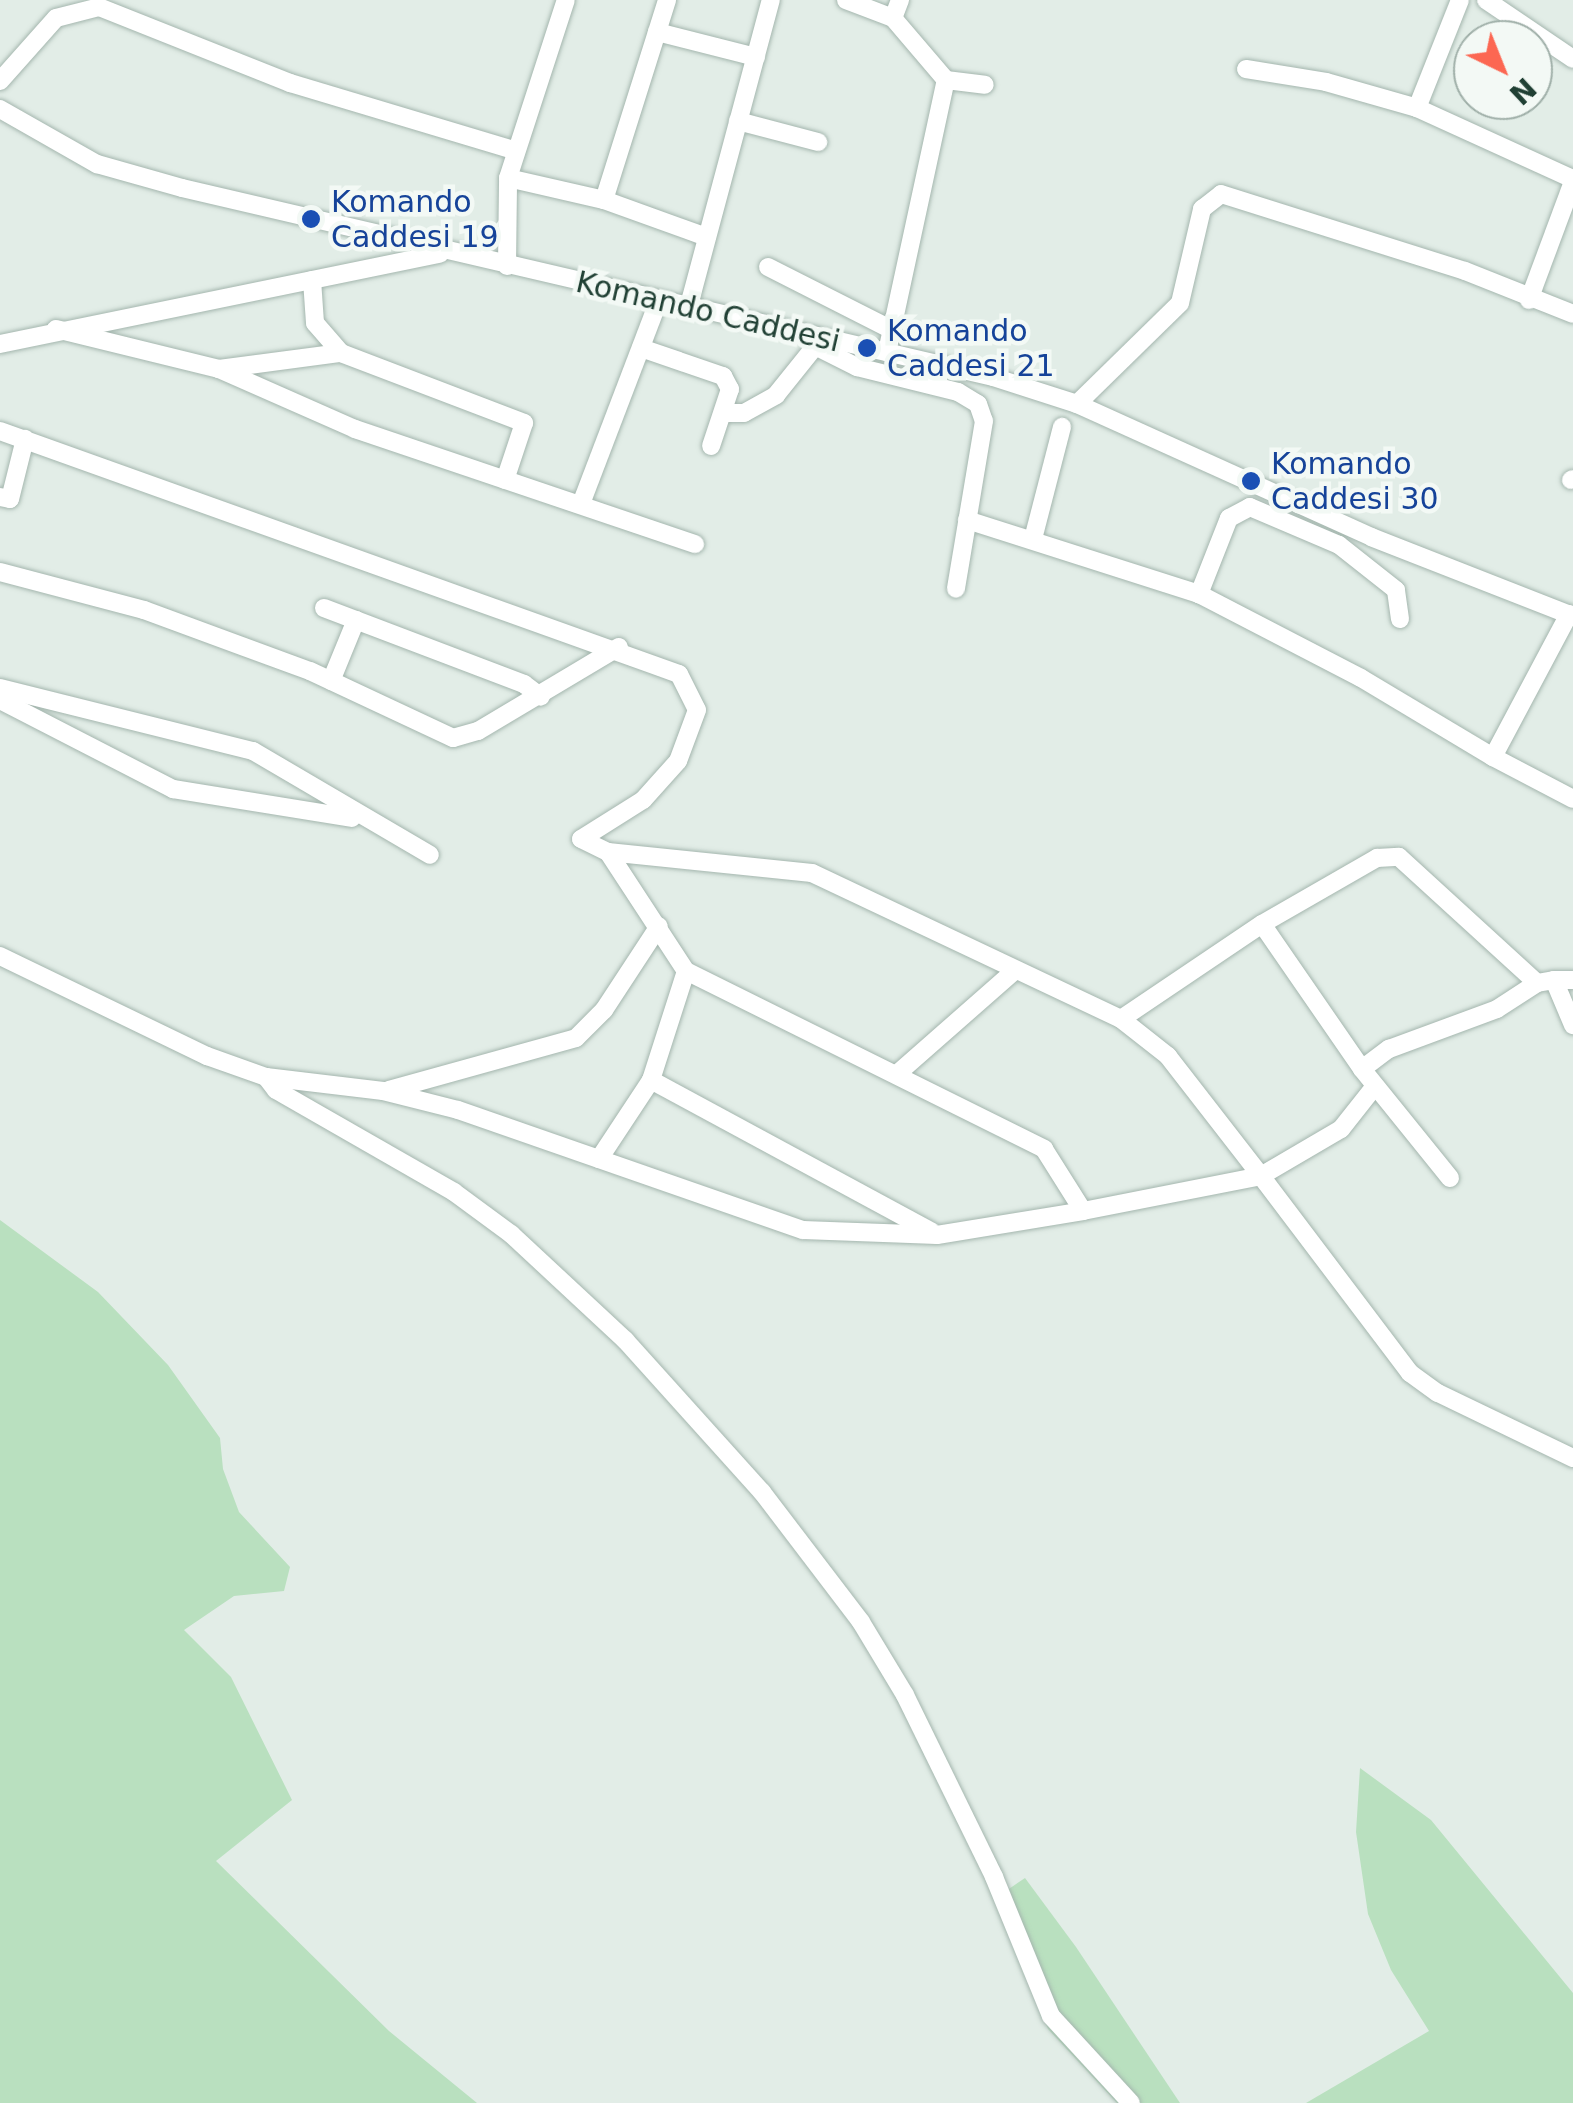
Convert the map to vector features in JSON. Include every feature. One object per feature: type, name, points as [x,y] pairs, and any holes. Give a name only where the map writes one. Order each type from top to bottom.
[{"type":"street","points":[[506,266],[508,178],[566,0]]},
{"type":"street","points":[[604,200],[667,0]]},
{"type":"street","points":[[688,308],[771,0]]},
{"type":"street","points":[[846,0],[893,18],[946,80],[985,85]]},
{"type":"street","points":[[893,18],[900,0]]},
{"type":"street","points":[[1417,108],[1460,0]]},
{"type":"street","points":[[1486,0],[1573,59]]},
{"type":"street","points":[[0,81],[56,18],[100,7],[130,25],[290,83],[516,151]]},
{"type":"street","points":[[657,32],[756,57]]},
{"type":"street","points":[[1246,69],[1326,82],[1417,108],[1573,180],[1529,300]]},
{"type":"street","points":[[887,352],[946,80]]},
{"type":"street","name":"Komando Caddesi","points":[[0,109],[97,164],[819,343],[887,352],[1077,404],[1371,537],[1571,615]]},
{"type":"street","points":[[738,121],[818,142]]},
{"type":"street","points":[[508,178],[604,200],[708,237]]},
{"type":"street","points":[[1077,404],[1180,303],[1202,209],[1221,194],[1465,271],[1529,300],[1573,314]]},
{"type":"street","points":[[0,344],[56,328],[447,252]]},
{"type":"street","points":[[768,267],[892,330]]},
{"type":"street","points":[[312,280],[316,323],[342,353]]},
{"type":"street","points":[[581,504],[658,302]]},
{"type":"street","points":[[56,328],[219,368],[356,429],[695,544]]},
{"type":"street","points":[[724,414],[744,413],[776,396],[819,343],[857,367],[974,400],[984,421],[956,589]]},
{"type":"street","points":[[641,348],[718,370],[730,389],[711,446]]},
{"type":"street","points":[[219,368],[342,353],[524,423],[505,480]]},
{"type":"street","points":[[1033,539],[1062,427]]},
{"type":"street","points":[[0,430],[618,648],[679,674],[697,710],[694,728],[663,782],[581,840],[608,852],[812,873],[1012,973],[1121,1020],[1168,1056],[1410,1373],[1438,1393],[1573,1458]]},
{"type":"street","points":[[0,497],[10,500],[25,439]]},
{"type":"street","points":[[1199,594],[1229,518],[1250,507],[1339,545],[1396,590],[1400,619]]},
{"type":"street","points":[[967,520],[1199,594],[1361,678],[1573,800]]},
{"type":"street","points":[[0,572],[144,610],[331,681],[453,738],[540,697],[618,648]]},
{"type":"street","points":[[324,608],[524,684],[540,697]]},
{"type":"street","points":[[1493,757],[1571,615]]},
{"type":"street","points":[[331,681],[356,620]]},
{"type":"street","points":[[0,688],[253,751],[363,820],[430,854]]},
{"type":"street","points":[[0,700],[172,789],[363,820]]},
{"type":"street","points":[[608,852],[686,971],[1044,1149],[1084,1211]]},
{"type":"street","points":[[1121,1020],[1262,924],[1367,863],[1399,858],[1555,981],[1573,1024]]},
{"type":"street","points":[[1262,924],[1362,1069],[1450,1178]]},
{"type":"street","points":[[384,1092],[576,1038],[604,1010],[660,926]]},
{"type":"street","points":[[0,956],[207,1056],[266,1077],[384,1092],[458,1110],[803,1230],[937,1235],[1262,1176],[1341,1129],[1376,1086]]},
{"type":"street","points":[[599,1159],[650,1080],[686,971]]},
{"type":"street","points":[[897,1074],[1012,973]]},
{"type":"street","points":[[1362,1069],[1390,1050],[1497,1009],[1555,981]]},
{"type":"street","points":[[266,1077],[511,1234],[648,1364],[762,1492],[862,1622],[904,1695],[994,1877],[1051,2016],[1130,2103]]},
{"type":"street","points":[[650,1080],[937,1235]]},
{"type":"green space","points":[[0,1220],[98,1292],[168,1365],[220,1438],[223,1469],[239,1512],[290,1567],[284,1591],[234,1596],[184,1630],[231,1677],[292,1800],[216,1861],[389,2031],[477,2103],[0,2103]]},
{"type":"green space","points":[[1360,1768],[1431,1820],[1573,1993],[1573,2103],[1306,2103],[1429,2031],[1391,1970],[1368,1914],[1356,1832]]},
{"type":"green space","points":[[1025,1878],[1180,2103],[1117,2103],[1048,2029],[994,1899]]},
{"type":"place","name":"Komando Caddesi 19","points":[[311,219]]},
{"type":"place","name":"Komando Caddesi 21","points":[[867,348]]},
{"type":"place","name":"Komando Caddesi 30","points":[[1251,481]]}]
